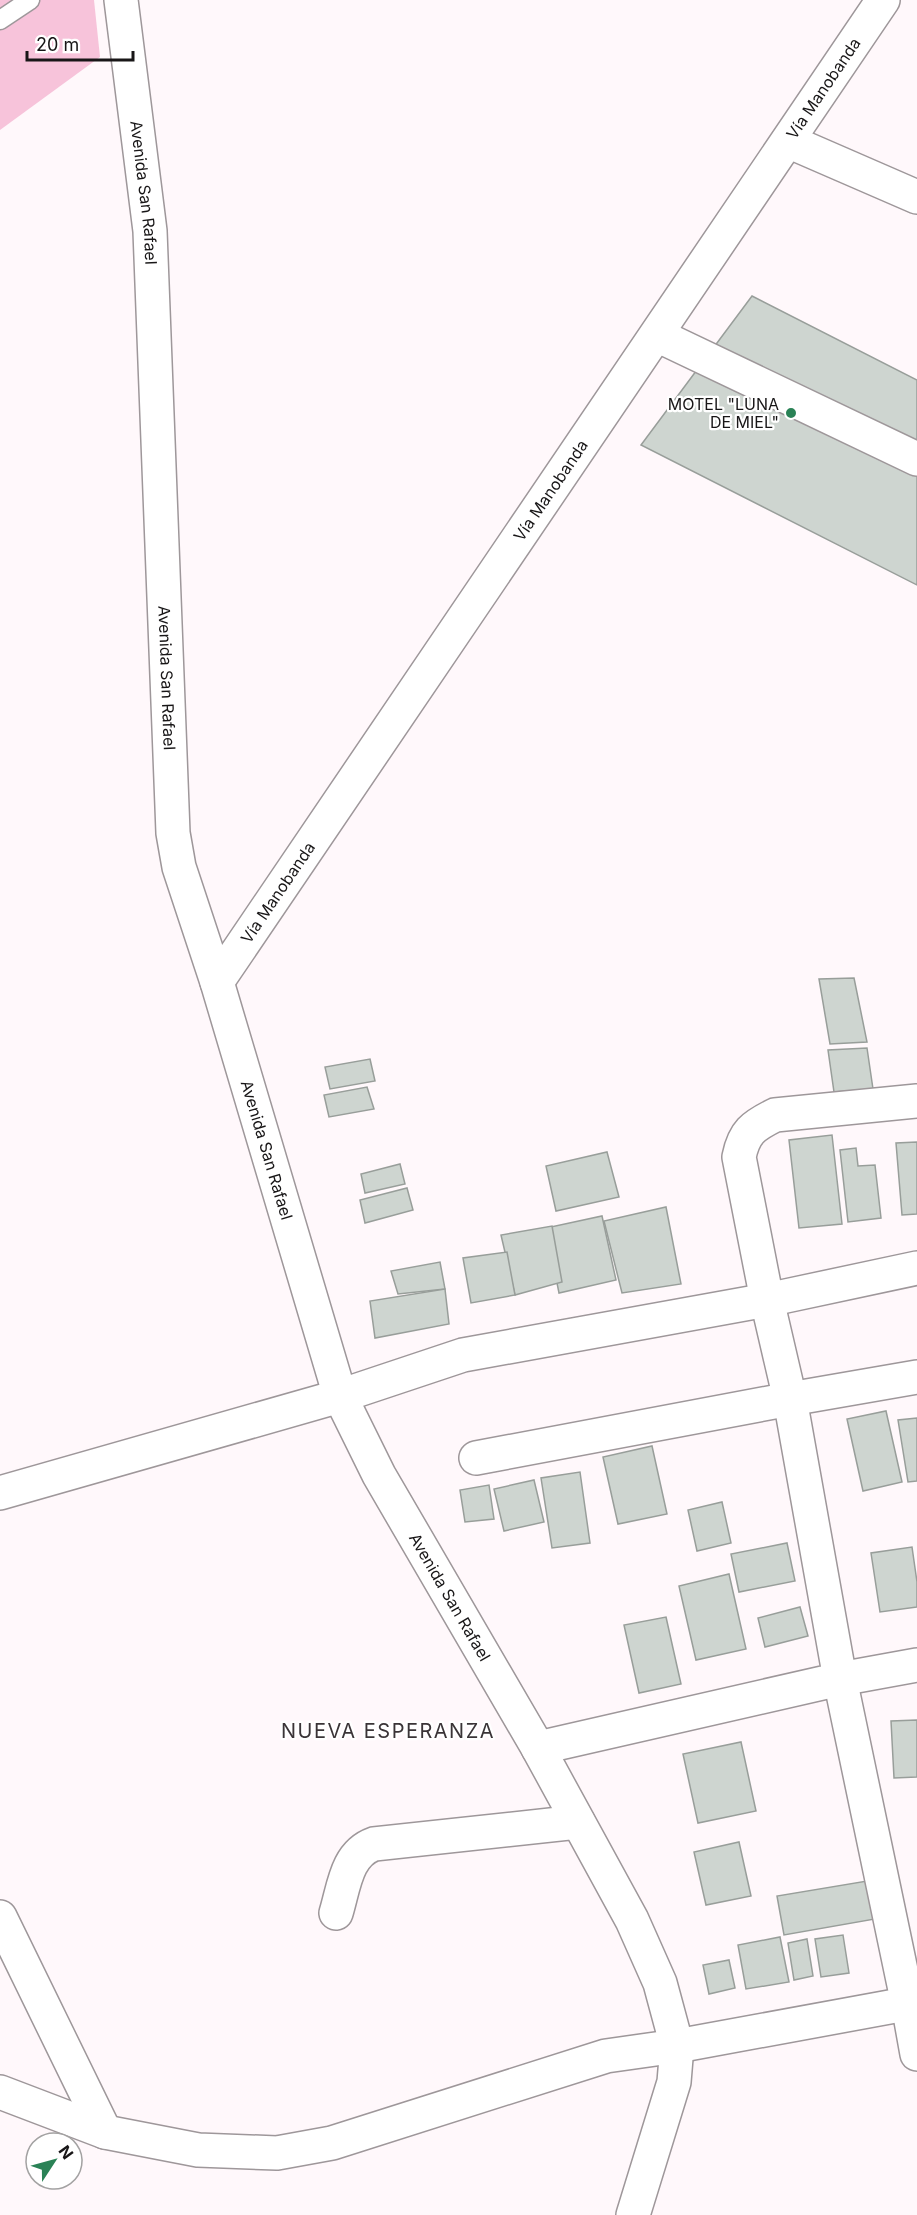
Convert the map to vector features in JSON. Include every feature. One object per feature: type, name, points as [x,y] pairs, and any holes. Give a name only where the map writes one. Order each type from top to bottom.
[{"type":"street","name":"Avenida San Rafael","points":[[121,0],[150,231],[173,833],[179,867],[217,982],[340,1396],[379,1475],[538,1748],[632,1920],[660,1983],[677,2046],[674,2082],[633,2215]]},
{"type":"street","name":"Vía Manobanda","points":[[217,982],[883,0]]},
{"type":"street","points":[[788,141],[917,197]]},
{"type":"street","points":[[657,335],[917,459]]},
{"type":"street","points":[[917,1101],[776,1115],[756,1125],[742,1140],[739,1157],[767,1300],[790,1399],[840,1678],[913,2003],[917,2054]]},
{"type":"street","points":[[0,1493],[340,1396],[463,1354],[767,1300],[917,1268]]},
{"type":"street","points":[[476,1458],[917,1377]]},
{"type":"street","points":[[538,1748],[840,1678],[917,1665]]},
{"type":"street","points":[[336,1913],[352,1859],[366,1847],[374,1844],[578,1822]]},
{"type":"street","points":[[0,1917],[105,2132]]},
{"type":"street","points":[[0,2091],[105,2132],[198,2150],[277,2153],[332,2143],[606,2056],[677,2046],[913,2003]]},
{"type":"lane","points":[[0,20],[30,0]]},
{"type":"shaded area","points":[[0,0],[94,0],[100,57],[0,130]]},
{"type":"building","name":"MOTEL \"LUNA DE MIEL\"","points":[[752,296],[917,380],[917,585],[641,445]]},
{"type":"building","points":[[854,978],[867,1042],[830,1044],[819,979]]},
{"type":"building","points":[[867,1048],[873,1089],[834,1092],[828,1050]]},
{"type":"building","points":[[370,1059],[375,1081],[330,1089],[325,1067]]},
{"type":"building","points":[[367,1087],[374,1109],[329,1117],[324,1095]]},
{"type":"building","points":[[832,1135],[842,1224],[799,1228],[789,1140]]},
{"type":"building","points":[[917,1142],[917,1214],[902,1215],[896,1143]]},
{"type":"building","points":[[856,1148],[858,1166],[875,1165],[881,1218],[848,1222],[840,1150]]},
{"type":"building","points":[[607,1152],[619,1197],[556,1211],[546,1166]]},
{"type":"building","points":[[400,1164],[405,1184],[365,1193],[361,1174]]},
{"type":"building","points":[[407,1188],[413,1210],[365,1223],[360,1200]]},
{"type":"building","points":[[666,1207],[681,1284],[622,1293],[604,1221]]},
{"type":"building","points":[[602,1216],[616,1280],[559,1293],[546,1228]]},
{"type":"building","points":[[552,1226],[562,1282],[515,1295],[501,1235]]},
{"type":"building","points":[[507,1252],[515,1295],[471,1303],[463,1258]]},
{"type":"building","points":[[440,1262],[445,1289],[398,1294],[391,1271]]},
{"type":"building","points":[[445,1289],[449,1324],[375,1338],[370,1301]]},
{"type":"building","points":[[886,1411],[902,1482],[863,1491],[847,1419]]},
{"type":"building","points":[[917,1418],[917,1481],[908,1482],[898,1420]]},
{"type":"building","points":[[652,1446],[667,1514],[618,1524],[603,1457]]},
{"type":"building","points":[[580,1472],[590,1543],[552,1548],[541,1478]]},
{"type":"building","points":[[534,1480],[544,1522],[504,1531],[494,1489]]},
{"type":"building","points":[[489,1485],[494,1519],[465,1522],[460,1490]]},
{"type":"building","points":[[722,1502],[731,1543],[697,1551],[688,1510]]},
{"type":"building","points":[[787,1543],[795,1581],[739,1592],[731,1554]]},
{"type":"building","points":[[912,1547],[917,1582],[917,1607],[880,1612],[871,1553]]},
{"type":"building","points":[[729,1574],[746,1649],[696,1660],[679,1586]]},
{"type":"building","points":[[800,1607],[808,1636],[765,1647],[758,1618]]},
{"type":"building","points":[[666,1617],[681,1684],[639,1693],[624,1625]]},
{"type":"building","points":[[917,1720],[917,1777],[894,1778],[891,1721]]},
{"type":"building","points":[[741,1742],[756,1811],[698,1823],[683,1754]]},
{"type":"building","points":[[739,1842],[751,1896],[706,1905],[694,1852]]},
{"type":"building","points":[[867,1881],[875,1919],[784,1935],[777,1896]]},
{"type":"building","points":[[843,1935],[849,1973],[821,1977],[815,1939]]},
{"type":"building","points":[[780,1937],[789,1982],[746,1989],[738,1945]]},
{"type":"building","points":[[807,1939],[813,1976],[794,1980],[788,1943]]},
{"type":"building","points":[[729,1960],[735,1988],[709,1994],[703,1965]]},
{"type":"place","name":"MOTEL \"LUNA DE MIEL\"","points":[[791,413]]},
{"type":"district","name":"NUEVA ESPERANZA","points":[[388,1731]]}]
